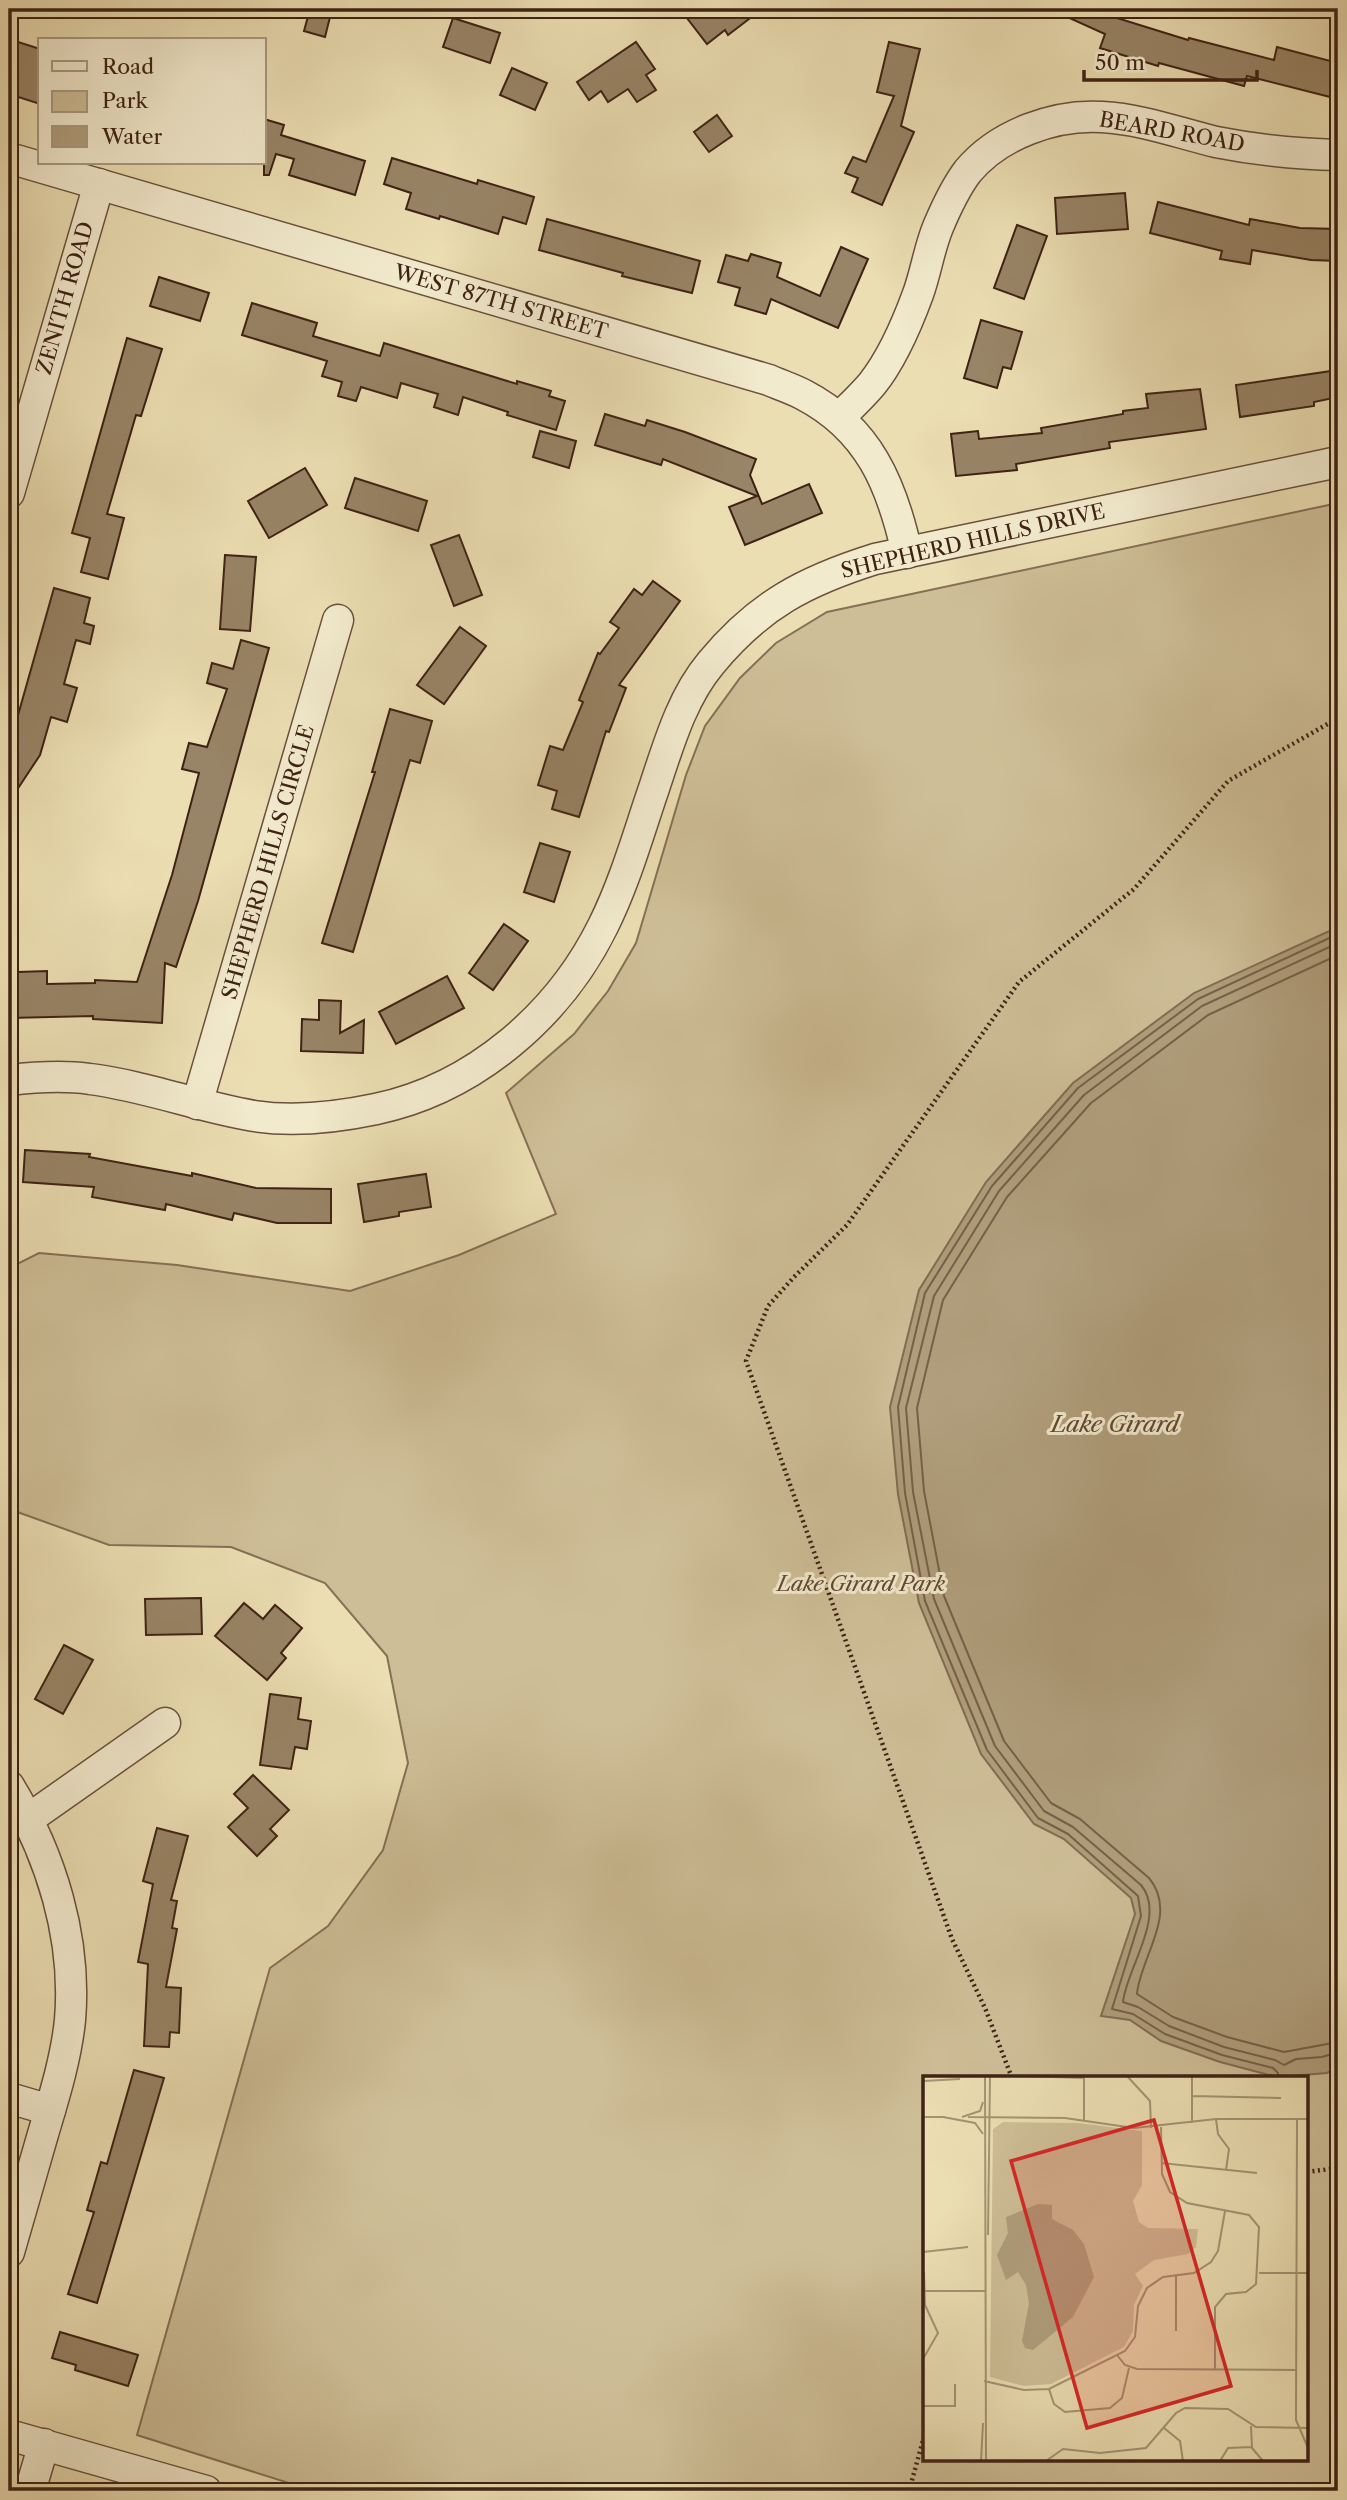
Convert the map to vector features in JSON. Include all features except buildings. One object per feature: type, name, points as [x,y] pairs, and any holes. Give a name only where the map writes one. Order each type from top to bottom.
[{"type":"street","name":"BEARD ROAD","points":[[839,418],[873,382],[898,340],[918,294],[939,224],[969,170],[997,146],[1029,128],[1064,118],[1102,117],[1137,122],[1219,142],[1301,154],[1338,155]]},
{"type":"street","name":"WEST 87TH STREET","points":[[9,158],[769,380],[804,395],[839,418],[885,477],[899,514],[907,553]]},
{"type":"street","name":"ZENITH ROAD","points":[[9,493],[99,184]]},
{"type":"street","name":"SHEPHERD HILLS DRIVE","points":[[9,1080],[35,1077],[89,1079],[257,1116],[316,1118],[377,1109],[434,1091],[486,1061],[535,1022],[574,977],[604,925],[684,707],[709,665],[744,627],[783,597],[827,574],[875,559],[1338,461]]},
{"type":"street","name":"SHEPHERD HILLS CIRCLE","points":[[197,1104],[338,620]]},
{"type":"street","points":[[27,1820],[166,1723]]},
{"type":"street","points":[[9,1786],[38,1840],[59,1898],[70,1958],[70,2019],[59,2079],[9,2252]]},
{"type":"street","points":[[9,2098],[50,2110]]},
{"type":"street","points":[[9,2435],[206,2491]]},
{"type":"street","points":[[30,2491],[44,2444]]},
{"type":"path","points":[[1011,2076],[985,2008],[952,1939],[746,1361],[768,1306],[847,1225],[1019,982],[1134,888],[1228,781],[1338,718]]},
{"type":"path","points":[[1308,2172],[1338,2168]]},
{"type":"path","points":[[909,2491],[923,2440]]},
{"type":"green space","name":"Lake Girard Park","points":[[1338,503],[1338,2491],[314,2491],[137,2435],[270,1968],[328,1926],[383,1850],[408,1763],[387,1656],[325,1583],[231,1547],[109,1545],[9,1509],[9,1268],[39,1253],[177,1265],[350,1291],[459,1255],[556,1214],[506,1093],[574,1034],[608,991],[636,943],[686,775],[705,726],[740,678],[776,643],[827,612]]},
{"type":"water","name":"Lake Girard","points":[[1338,927],[1338,2067],[1327,2073],[1273,2076],[1220,2062],[1161,2041],[1130,2020],[1101,2016],[1135,1914],[1131,1898],[1064,1839],[1034,1824],[981,1754],[919,1603],[898,1494],[890,1407],[919,1290],[986,1182],[1073,1083],[1194,993]]}]
